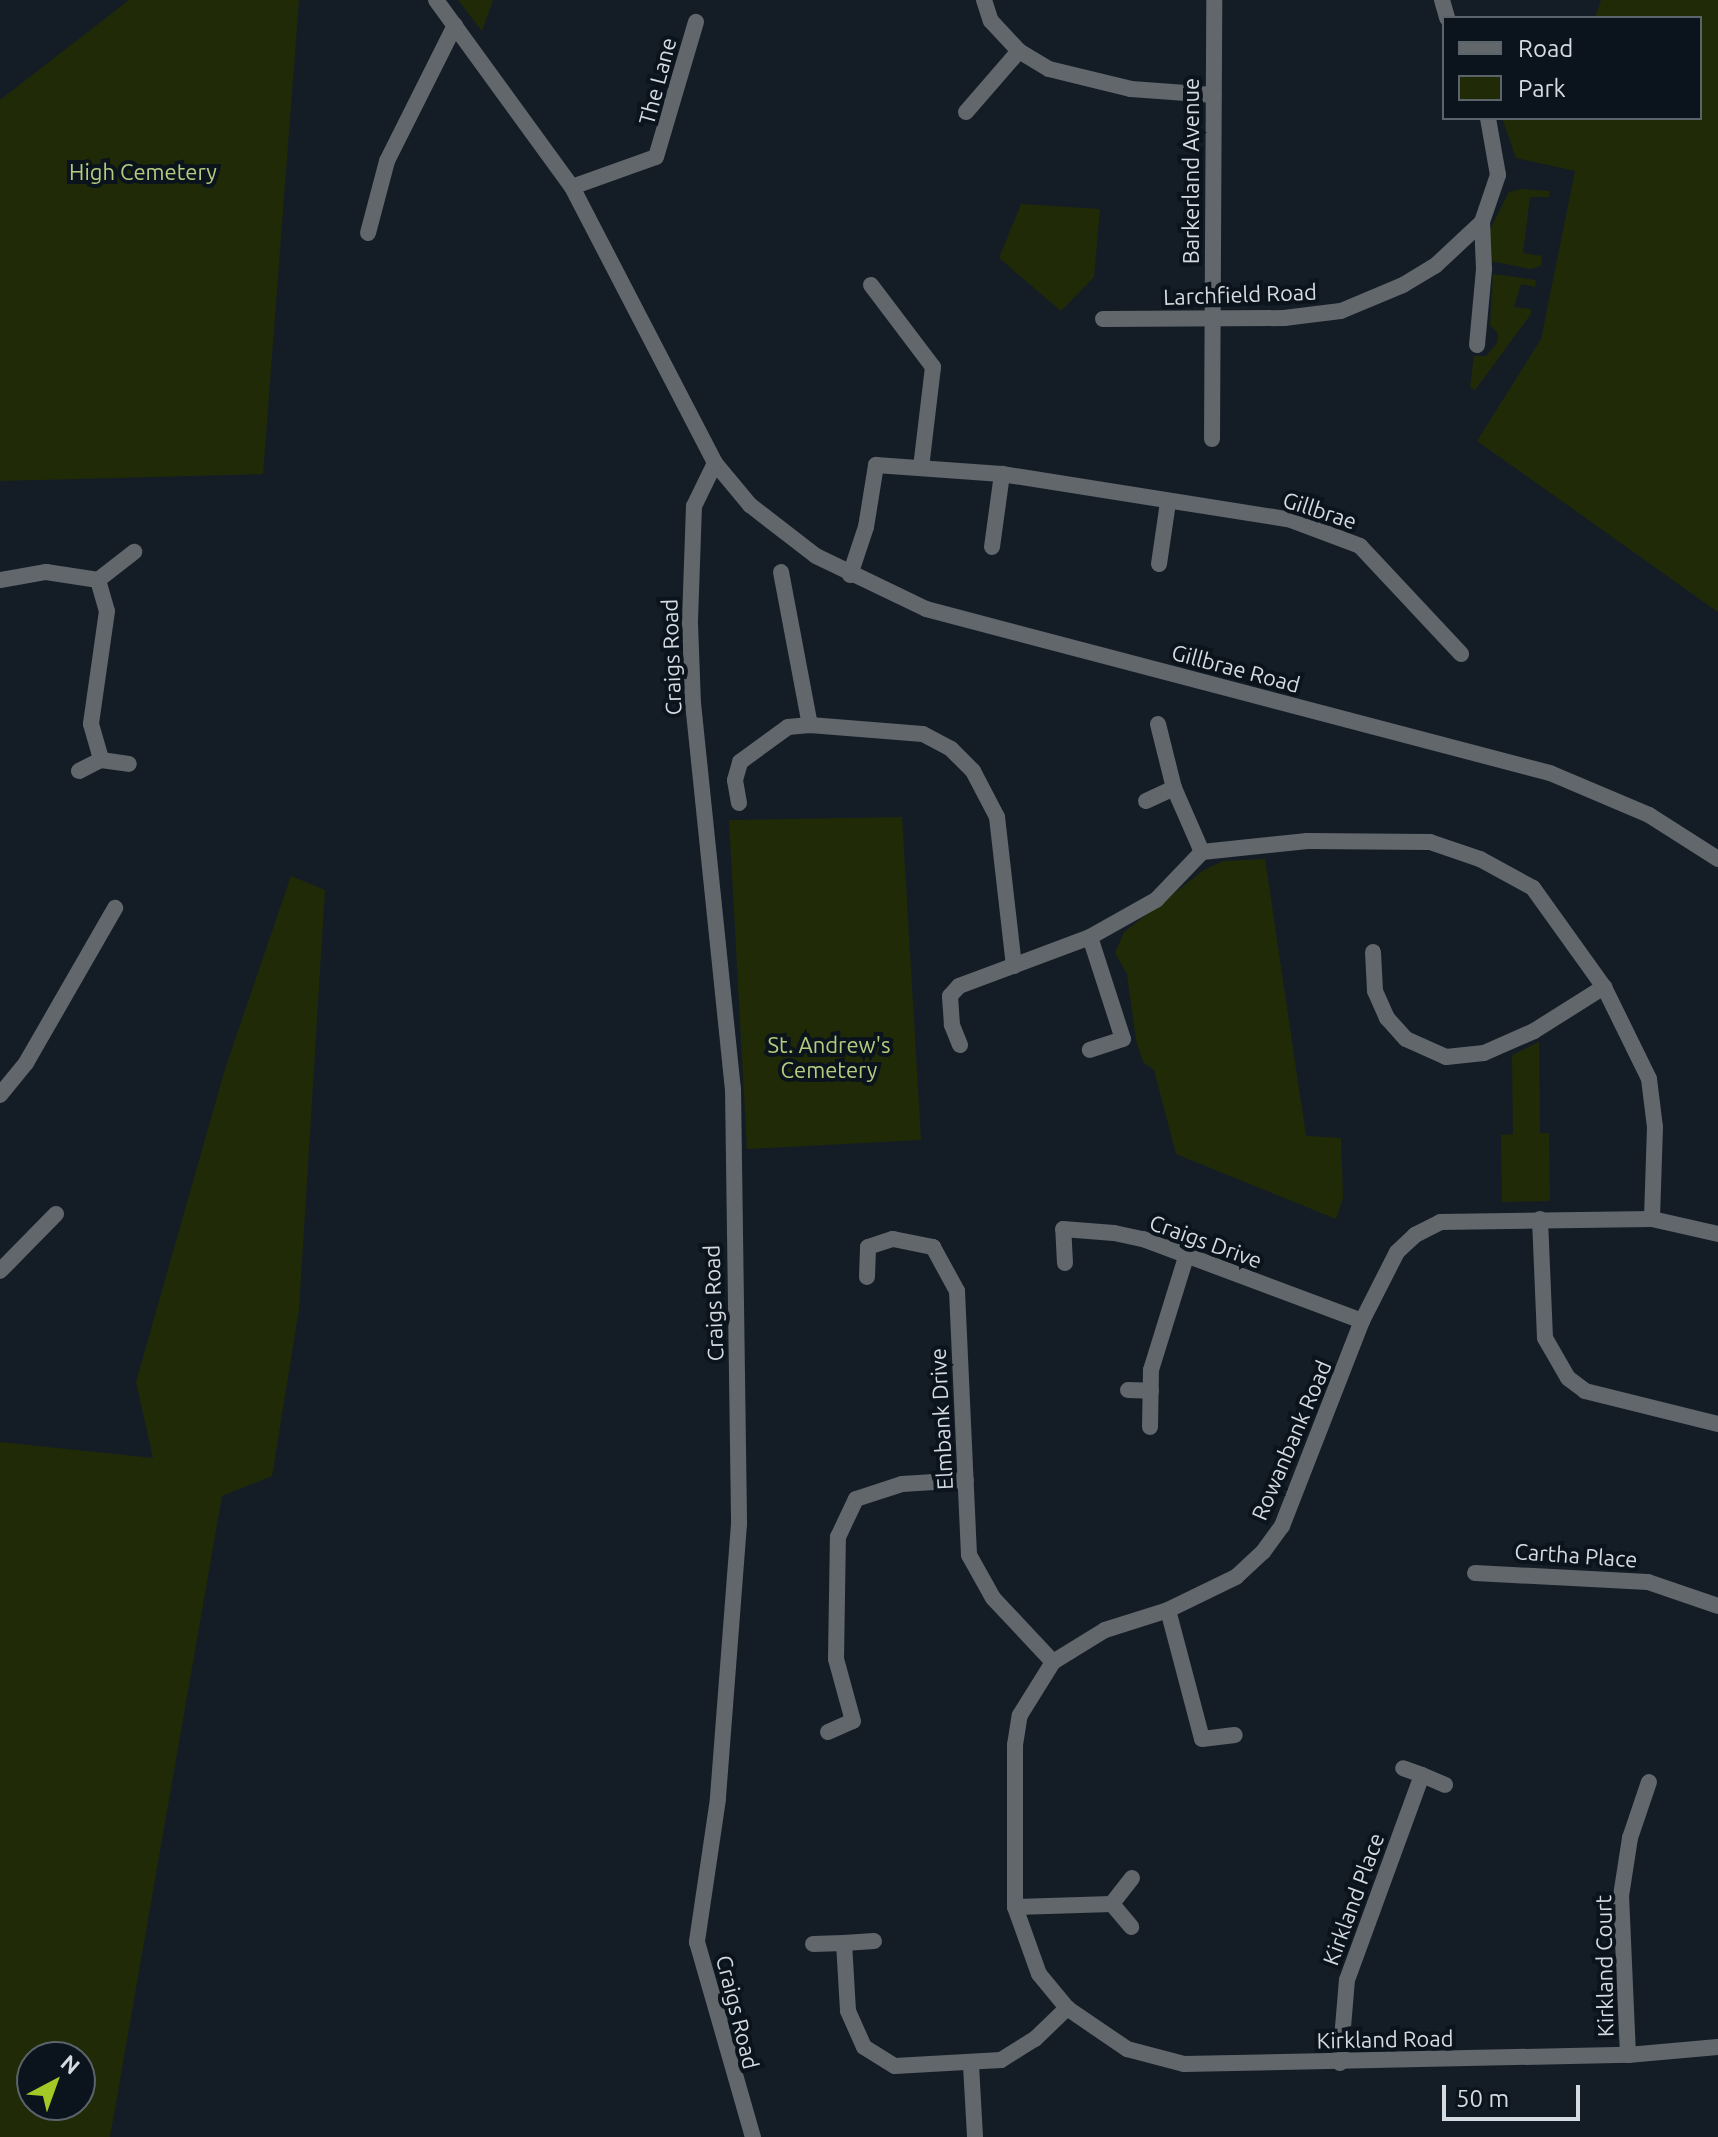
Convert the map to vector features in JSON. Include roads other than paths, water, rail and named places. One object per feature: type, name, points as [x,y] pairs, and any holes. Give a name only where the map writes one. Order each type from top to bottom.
[{"type":"street","points":[[436,0],[572,187],[715,463]]},
{"type":"street","points":[[984,0],[991,21],[1019,51],[1084,81],[1214,95]]},
{"type":"street","name":"Barkerland Avenue","points":[[1212,439],[1214,0]]},
{"type":"street","name":"The Lane","points":[[572,187],[656,157],[696,22]]},
{"type":"street","points":[[368,233],[387,161],[414,97],[455,25]]},
{"type":"street","points":[[966,112],[1019,51]]},
{"type":"street","name":"Larchfield Road","points":[[1103,319],[1212,320],[1341,311],[1435,266],[1482,222],[1498,175],[1488,120]]},
{"type":"street","points":[[1477,345],[1484,269],[1482,222]]},
{"type":"street","points":[[871,285],[933,367],[921,467]]},
{"type":"street","name":"Gillbrae Road","points":[[715,463],[750,505],[816,556],[926,609],[1550,773],[1649,815],[1718,859]]},
{"type":"street","name":"Craigs Road","points":[[715,463],[694,506],[690,623],[693,703],[733,1089],[739,1524],[718,1799],[697,1942],[753,2137]]},
{"type":"street","name":"Gillbrae","points":[[850,575],[866,527],[876,465],[1002,474],[1291,520],[1360,546],[1461,654]]},
{"type":"street","points":[[992,547],[1002,474]]},
{"type":"street","points":[[1159,564],[1168,502]]},
{"type":"street","points":[[0,580],[46,572],[98,580],[134,552]]},
{"type":"street","points":[[781,572],[810,725]]},
{"type":"street","points":[[98,580],[107,611],[91,724],[101,760]]},
{"type":"street","points":[[1158,724],[1174,788],[1202,852]]},
{"type":"street","points":[[739,803],[735,780],[740,762],[788,727],[810,725],[923,734],[951,749],[973,771],[997,817],[1014,966]]},
{"type":"street","points":[[79,771],[101,760],[129,764]]},
{"type":"street","points":[[1146,801],[1174,788]]},
{"type":"street","points":[[960,1045],[952,1025],[950,996],[959,986],[1090,937],[1156,900],[1202,852],[1307,841],[1430,842],[1480,859],[1533,888],[1604,987],[1649,1079],[1655,1127],[1652,1219]]},
{"type":"street","points":[[0,1095],[26,1063],[115,908]]},
{"type":"street","points":[[1090,937],[1123,1039],[1090,1050]]},
{"type":"street","points":[[1373,952],[1375,991],[1387,1018],[1406,1039],[1446,1057],[1484,1053],[1534,1031],[1604,987]]},
{"type":"street","points":[[0,1271],[56,1214]]},
{"type":"street","points":[[1540,1219],[1545,1338],[1568,1378],[1595,1394],[1718,1424]]},
{"type":"street","name":"Rowanbank Road","points":[[1015,1907],[1015,1745],[1030,1692],[1053,1662],[1105,1630],[1168,1610],[1236,1577],[1282,1526],[1362,1321],[1397,1252],[1415,1235],[1440,1222],[1652,1219],[1718,1234]]},
{"type":"street","name":"Craigs Drive","points":[[1065,1263],[1063,1229],[1143,1239],[1362,1321]]},
{"type":"street","name":"Elmbank Drive","points":[[867,1277],[868,1247],[893,1239],[933,1247],[957,1291],[969,1555],[979,1579],[1053,1662]]},
{"type":"street","points":[[1150,1427],[1151,1370],[1186,1257]]},
{"type":"street","points":[[1128,1390],[1151,1391]]},
{"type":"street","points":[[828,1732],[853,1721],[836,1643],[838,1537],[856,1499],[902,1484],[966,1480]]},
{"type":"street","name":"Cartha Place","points":[[1475,1573],[1648,1582],[1718,1606]]},
{"type":"street","points":[[1168,1610],[1202,1739],[1235,1735]]},
{"type":"street","points":[[1403,1768],[1445,1785]]},
{"type":"street","name":"Kirkland Place","points":[[1340,2063],[1347,1980],[1422,1775]]},
{"type":"street","name":"Kirkland Court","points":[[1628,2055],[1621,1896],[1630,1838],[1649,1782]]},
{"type":"street","points":[[1112,1904],[1132,1878]]},
{"type":"street","points":[[1015,1907],[1112,1904]]},
{"type":"street","points":[[1112,1904],[1131,1927]]},
{"type":"street","name":"Kirkland Road","points":[[1015,1907],[1039,1974],[1067,2008],[1127,2049],[1184,2064],[1628,2055],[1718,2047]]},
{"type":"street","points":[[813,1944],[874,1941]]},
{"type":"street","points":[[844,1943],[848,2011],[864,2047],[895,2066],[971,2065],[1020,2051],[1067,2008]]},
{"type":"street","points":[[971,2065],[975,2137]]},
{"type":"park label","name":"High Cemetery","points":[[143,172]]},
{"type":"park label","name":"St. Andrew's Cemetery","points":[[829,1056]]}]
